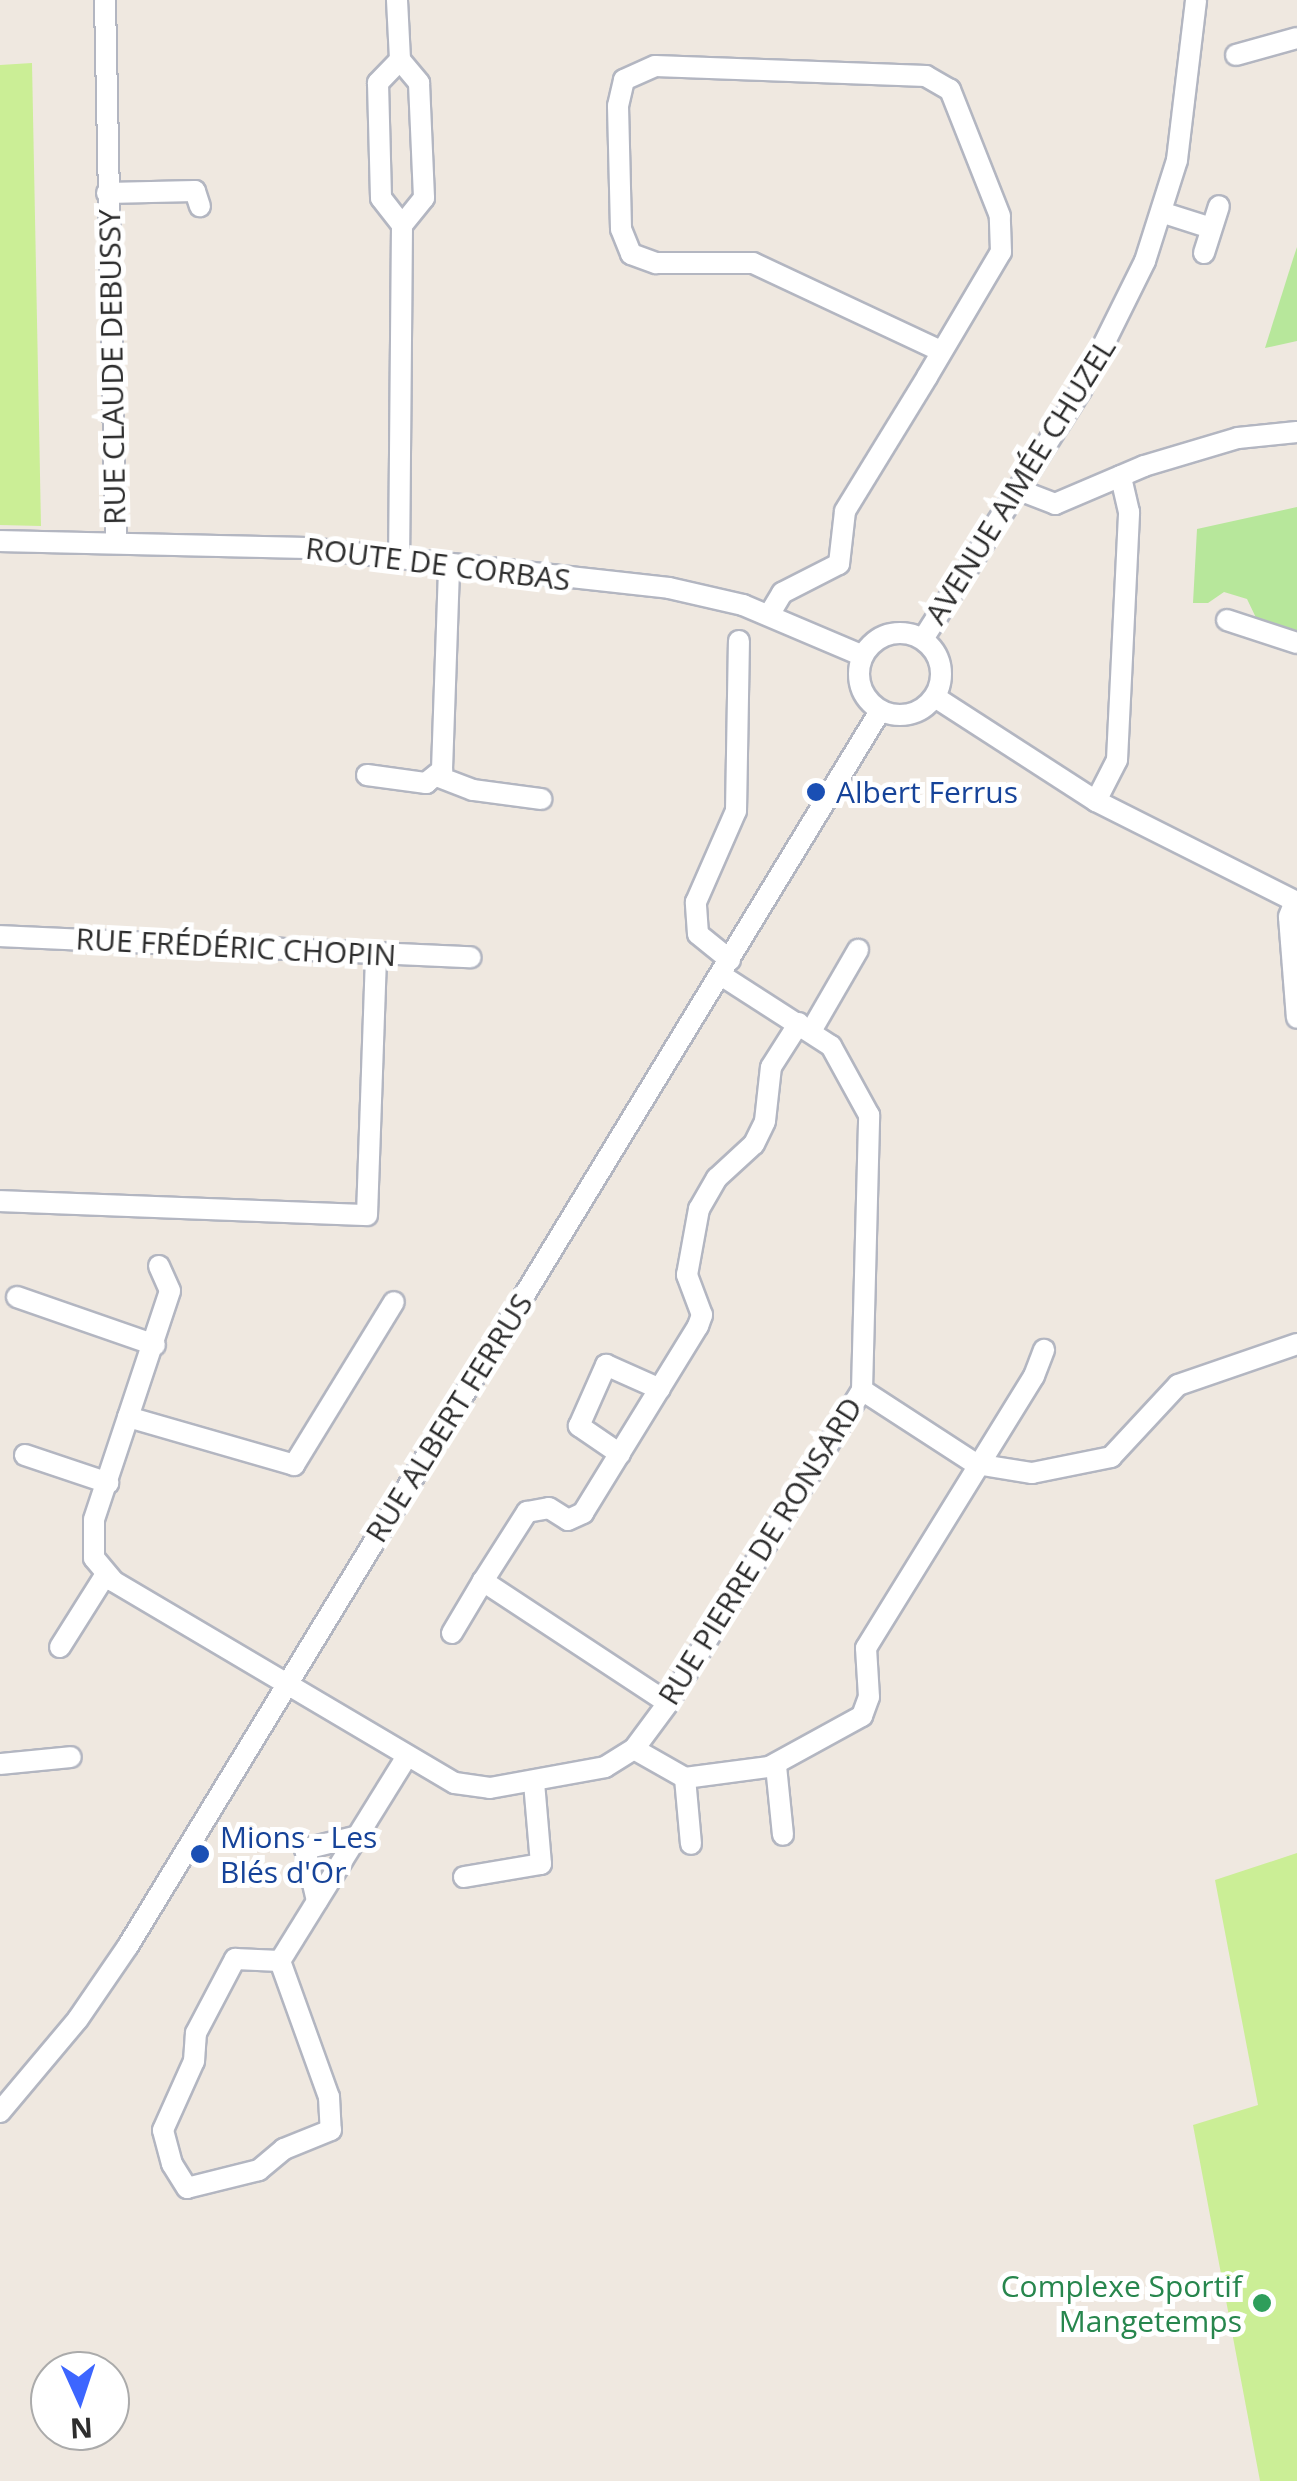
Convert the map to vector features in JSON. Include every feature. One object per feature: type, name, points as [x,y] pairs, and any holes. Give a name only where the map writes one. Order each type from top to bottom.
[{"type":"street","name":"RUE CLAUDE DEBUSSY","points":[[105,0],[116,541]]},
{"type":"street","points":[[397,0],[400,60],[420,83],[424,198],[402,225]]},
{"type":"street","name":"AVENUE AIMÉE CHUZEL","points":[[922,639],[1020,490],[1121,316],[1164,212],[1190,80],[1196,0]]},
{"type":"street","points":[[1236,55],[1297,38]]},
{"type":"street","points":[[399,559],[402,225],[381,198],[378,83],[400,60]]},
{"type":"street","points":[[769,615],[782,593],[839,564],[845,511],[941,351],[1003,241],[1000,216],[950,90],[916,74],[655,66],[624,80],[618,106],[621,229],[631,254],[656,263],[753,263],[941,351]]},
{"type":"street","name":"RUE CLAUDE DEBUSSY","points":[[107,193],[195,190],[200,206]]},
{"type":"street","points":[[1204,253],[1219,206]]},
{"type":"street","points":[[1164,212],[1211,228]]},
{"type":"street","points":[[1020,490],[1055,504],[1121,476],[1238,438],[1297,432]]},
{"type":"street","points":[[1096,801],[1117,760],[1129,512],[1121,476]]},
{"type":"street","name":"ROUTE DE CORBAS","points":[[0,541],[308,548],[449,568],[669,588],[769,615],[863,656]]},
{"type":"street","points":[[439,777],[449,568]]},
{"type":"street","points":[[1226,620],[1297,644]]},
{"type":"street","points":[[890,634],[922,639],[942,671],[935,697],[918,712],[880,711],[860,686],[863,656],[890,634]]},
{"type":"street","name":"RUE PIERRE DE RONSARD","points":[[106,1574],[285,1687],[407,1756],[472,1786],[534,1782],[605,1767],[634,1749],[668,1703],[862,1390],[873,1138],[849,1069],[805,1027],[725,967],[698,934],[696,902],[736,811],[739,640]]},
{"type":"street","points":[[935,697],[1096,801],[1296,902],[1289,918],[1297,1018]]},
{"type":"street","name":"RUE ALBERT FERRUS","points":[[5,2097],[128,1946],[880,711]]},
{"type":"street","points":[[367,775],[408,783],[439,777],[473,790],[540,798]]},
{"type":"street","name":"RUE FRÉDÉRIC CHOPIN","points":[[0,936],[471,957]]},
{"type":"street","points":[[452,1633],[527,1512],[550,1508],[568,1520],[577,1518],[660,1389],[702,1314],[687,1275],[699,1209],[717,1178],[754,1144],[765,1121],[771,1067],[805,1027],[858,950]]},
{"type":"street","points":[[0,1200],[367,1216],[376,953]]},
{"type":"street","points":[[60,1648],[106,1574],[94,1558],[94,1520],[170,1291],[159,1266]]},
{"type":"street","points":[[17,1297],[155,1344]]},
{"type":"street","points":[[128,1417],[294,1465],[394,1302]]},
{"type":"street","points":[[862,1390],[976,1464],[1032,1473],[1111,1457],[1178,1385],[1297,1344]]},
{"type":"street","points":[[634,1749],[685,1778],[776,1766],[865,1712],[866,1648],[976,1464],[1034,1376],[1044,1350]]},
{"type":"street","points":[[620,1454],[579,1426],[606,1366],[660,1389]]},
{"type":"street","points":[[25,1456],[108,1483]]},
{"type":"street","points":[[483,1581],[668,1703]]},
{"type":"street","points":[[280,1961],[407,1756]]},
{"type":"street","points":[[0,1764],[71,1757]]},
{"type":"street","points":[[776,1766],[783,1835]]},
{"type":"street","points":[[685,1778],[690,1844]]},
{"type":"street","points":[[464,1876],[540,1864],[534,1782]]},
{"type":"street","points":[[317,1901],[305,1848],[358,1836]]},
{"type":"street","points":[[236,1959],[280,1961],[329,2097],[331,2130],[284,2149],[259,2170],[187,2188],[172,2164],[164,2130],[194,2061],[196,2034],[236,1959]]},
{"type":"green space","points":[[32,63],[41,526],[0,525],[0,65]]},
{"type":"green space","points":[[1297,247],[1297,341],[1265,348],[1293,259]]},
{"type":"green space","points":[[1297,507],[1297,637],[1259,624],[1247,599],[1224,592],[1208,603],[1193,603],[1197,529]]},
{"type":"green space","name":"Complexe Sportif Mangetemps","points":[[1297,1853],[1297,2481],[1260,2481],[1193,2125],[1258,2105],[1215,1880]]},
{"type":"place","name":"Albert Ferrus","points":[[816,792]]},
{"type":"place","name":"Mions - Les Blés d'Or","points":[[200,1854]]},
{"type":"place","name":"Complexe Sportif Mangetemps","points":[[1262,2303]]}]
